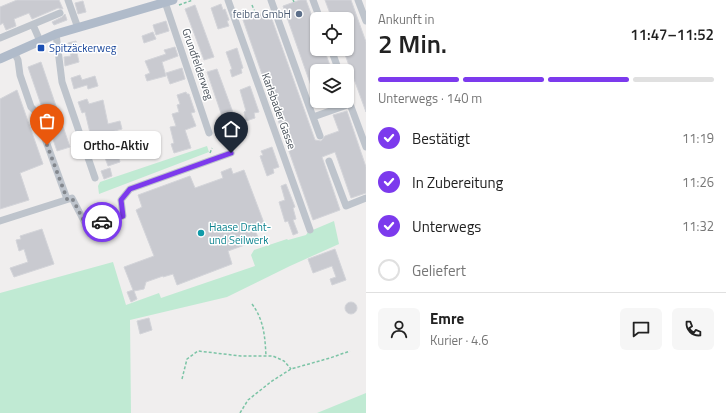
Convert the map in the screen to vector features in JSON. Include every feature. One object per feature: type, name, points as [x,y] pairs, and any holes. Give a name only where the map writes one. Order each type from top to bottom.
[{"type":"main road","points":[[0,59],[56,34],[170,2]]},
{"type":"street","points":[[68,0],[78,28]]},
{"type":"street","name":"Karlsbader Gasse","points":[[228,0],[310,230]]},
{"type":"street","points":[[271,0],[320,136]]},
{"type":"street","points":[[313,0],[317,12]]},
{"type":"street","points":[[358,0],[366,21]]},
{"type":"street","name":"Grundfelderweg","points":[[170,2],[209,133]]},
{"type":"street","points":[[0,38],[60,14]]},
{"type":"street","points":[[33,25],[40,41]]},
{"type":"street","points":[[56,34],[62,82],[96,178]]},
{"type":"street","points":[[14,52],[18,60],[20,75],[31,107],[35,111],[67,199]]},
{"type":"street","points":[[313,117],[339,108]]},
{"type":"street","points":[[351,108],[366,147]]},
{"type":"street","points":[[0,221],[72,198],[85,223],[102,222],[123,216],[121,200],[130,189],[231,153]]},
{"type":"street","points":[[329,161],[346,206],[366,198]]},
{"type":"path","points":[[170,2],[193,0]]},
{"type":"path","points":[[252,5],[256,15]]},
{"type":"path","points":[[252,304],[260,313],[265,336],[266,356]]},
{"type":"path","points":[[182,379],[187,359],[198,351],[241,356],[273,356],[284,361],[291,369]]},
{"type":"path","points":[[240,413],[248,400],[272,381],[291,369],[350,351]]},
{"type":"green space","points":[[207,146],[209,152],[99,194],[98,186],[100,182]]},
{"type":"green space","points":[[334,221],[339,244],[227,297],[130,320],[131,413],[0,413],[0,293],[113,262],[126,305],[159,293],[161,298],[255,266],[251,255],[254,250],[287,239],[306,235],[308,232]]},
{"type":"green space","points":[[366,393],[366,413],[317,413]]},
{"type":"building","points":[[17,0],[59,0],[63,9],[58,8],[32,19],[29,13],[14,19],[16,26],[6,30],[3,23],[0,25],[0,7]]},
{"type":"building","points":[[300,0],[306,0],[310,12],[310,56],[327,56],[329,64],[310,64],[310,83],[283,6]]},
{"type":"building","points":[[325,0],[351,0],[366,42],[366,112],[354,79],[354,64],[348,64],[346,56],[354,56],[354,12],[329,12]]},
{"type":"building","points":[[83,1],[86,12],[78,14],[75,3]]},
{"type":"building","points":[[221,4],[223,10],[225,9],[229,20],[227,21],[229,26],[218,29],[211,8]]},
{"type":"building","points":[[195,5],[214,57],[204,60],[185,9]]},
{"type":"building","points":[[269,11],[315,140],[321,141],[325,136],[339,131],[333,115],[347,111],[366,167],[366,193],[351,198],[335,152],[322,157],[340,210],[313,220],[243,20]]},
{"type":"building","points":[[65,14],[67,20],[54,25],[52,22]]},
{"type":"building","points":[[166,21],[169,31],[156,35],[153,25]]},
{"type":"building","points":[[153,32],[156,39],[144,43],[142,36]]},
{"type":"building","points":[[76,41],[80,52],[77,53],[79,62],[65,66],[64,57],[71,56],[68,43]]},
{"type":"building","points":[[175,47],[178,56],[162,62],[166,76],[147,81],[145,75],[150,73],[145,61],[166,54],[164,50]]},
{"type":"building","points":[[237,48],[243,68],[241,69],[242,73],[232,77],[230,70],[232,69],[226,52]]},
{"type":"building","points":[[41,62],[70,147],[57,151],[28,67]]},
{"type":"building","points":[[182,68],[185,79],[170,84],[166,73]]},
{"type":"building","points":[[217,69],[235,118],[224,122],[207,72]]},
{"type":"building","points":[[80,75],[82,80],[95,76],[98,86],[88,89],[87,85],[74,89],[71,78]]},
{"type":"building","points":[[250,86],[259,112],[254,113],[255,118],[246,121],[244,112],[246,111],[240,90]]},
{"type":"building","points":[[17,90],[43,164],[20,173],[29,200],[0,209],[0,99]]},
{"type":"building","points":[[186,92],[189,94],[195,112],[191,113],[196,126],[185,130],[191,148],[174,153],[171,144],[174,143],[170,127],[176,126],[172,114],[179,112],[177,105],[180,104],[177,95]]},
{"type":"building","points":[[87,99],[89,104],[103,100],[108,124],[120,121],[122,129],[111,132],[120,162],[108,166],[104,155],[96,158],[85,112],[82,113],[78,102]]},
{"type":"building","points":[[272,147],[279,167],[273,169],[274,173],[267,176],[260,156],[263,155],[261,151]]},
{"type":"building","points":[[110,168],[112,176],[104,179],[101,171]]},
{"type":"building","name":"Haase Draht- und Seilwerk","points":[[231,168],[233,174],[244,170],[264,223],[254,227],[259,240],[228,251],[232,264],[177,285],[173,274],[146,282],[144,289],[134,291],[137,299],[131,302],[127,292],[133,290],[124,267],[154,256],[136,210],[142,207],[138,195],[190,176],[195,188],[223,178],[221,172]]},
{"type":"building","points":[[286,184],[295,207],[293,208],[296,219],[293,220],[298,233],[293,235],[288,221],[285,222],[279,202],[285,200],[281,186]]},
{"type":"building","points":[[42,229],[54,264],[14,277],[10,268],[28,262],[24,249],[19,251],[16,240],[21,239],[20,236]]},
{"type":"building","points":[[335,249],[346,280],[332,285],[330,279],[336,277],[332,266],[313,273],[308,259]]},
{"type":"building","points":[[351,302],[355,304],[357,308],[355,312],[351,314],[347,312],[345,308],[347,304]]},
{"type":"building","points":[[149,318],[152,330],[140,334],[137,321]]},
{"type":"way so far","points":[[47,145],[67,199],[72,198],[85,223],[102,222]]},
{"type":"place","name":"feibra GmbH","points":[[299,14]]},
{"type":"place","name":"Spitzäckerweg","points":[[41,48]]},
{"type":"place","name":"Ortho-Aktiv","points":[[47,145]]},
{"type":"place","name":"Haase Draht- und Seilwerk","points":[[201,233]]},
{"type":"route","points":[[102,222],[123,216],[121,200],[130,189],[231,153]]}]
